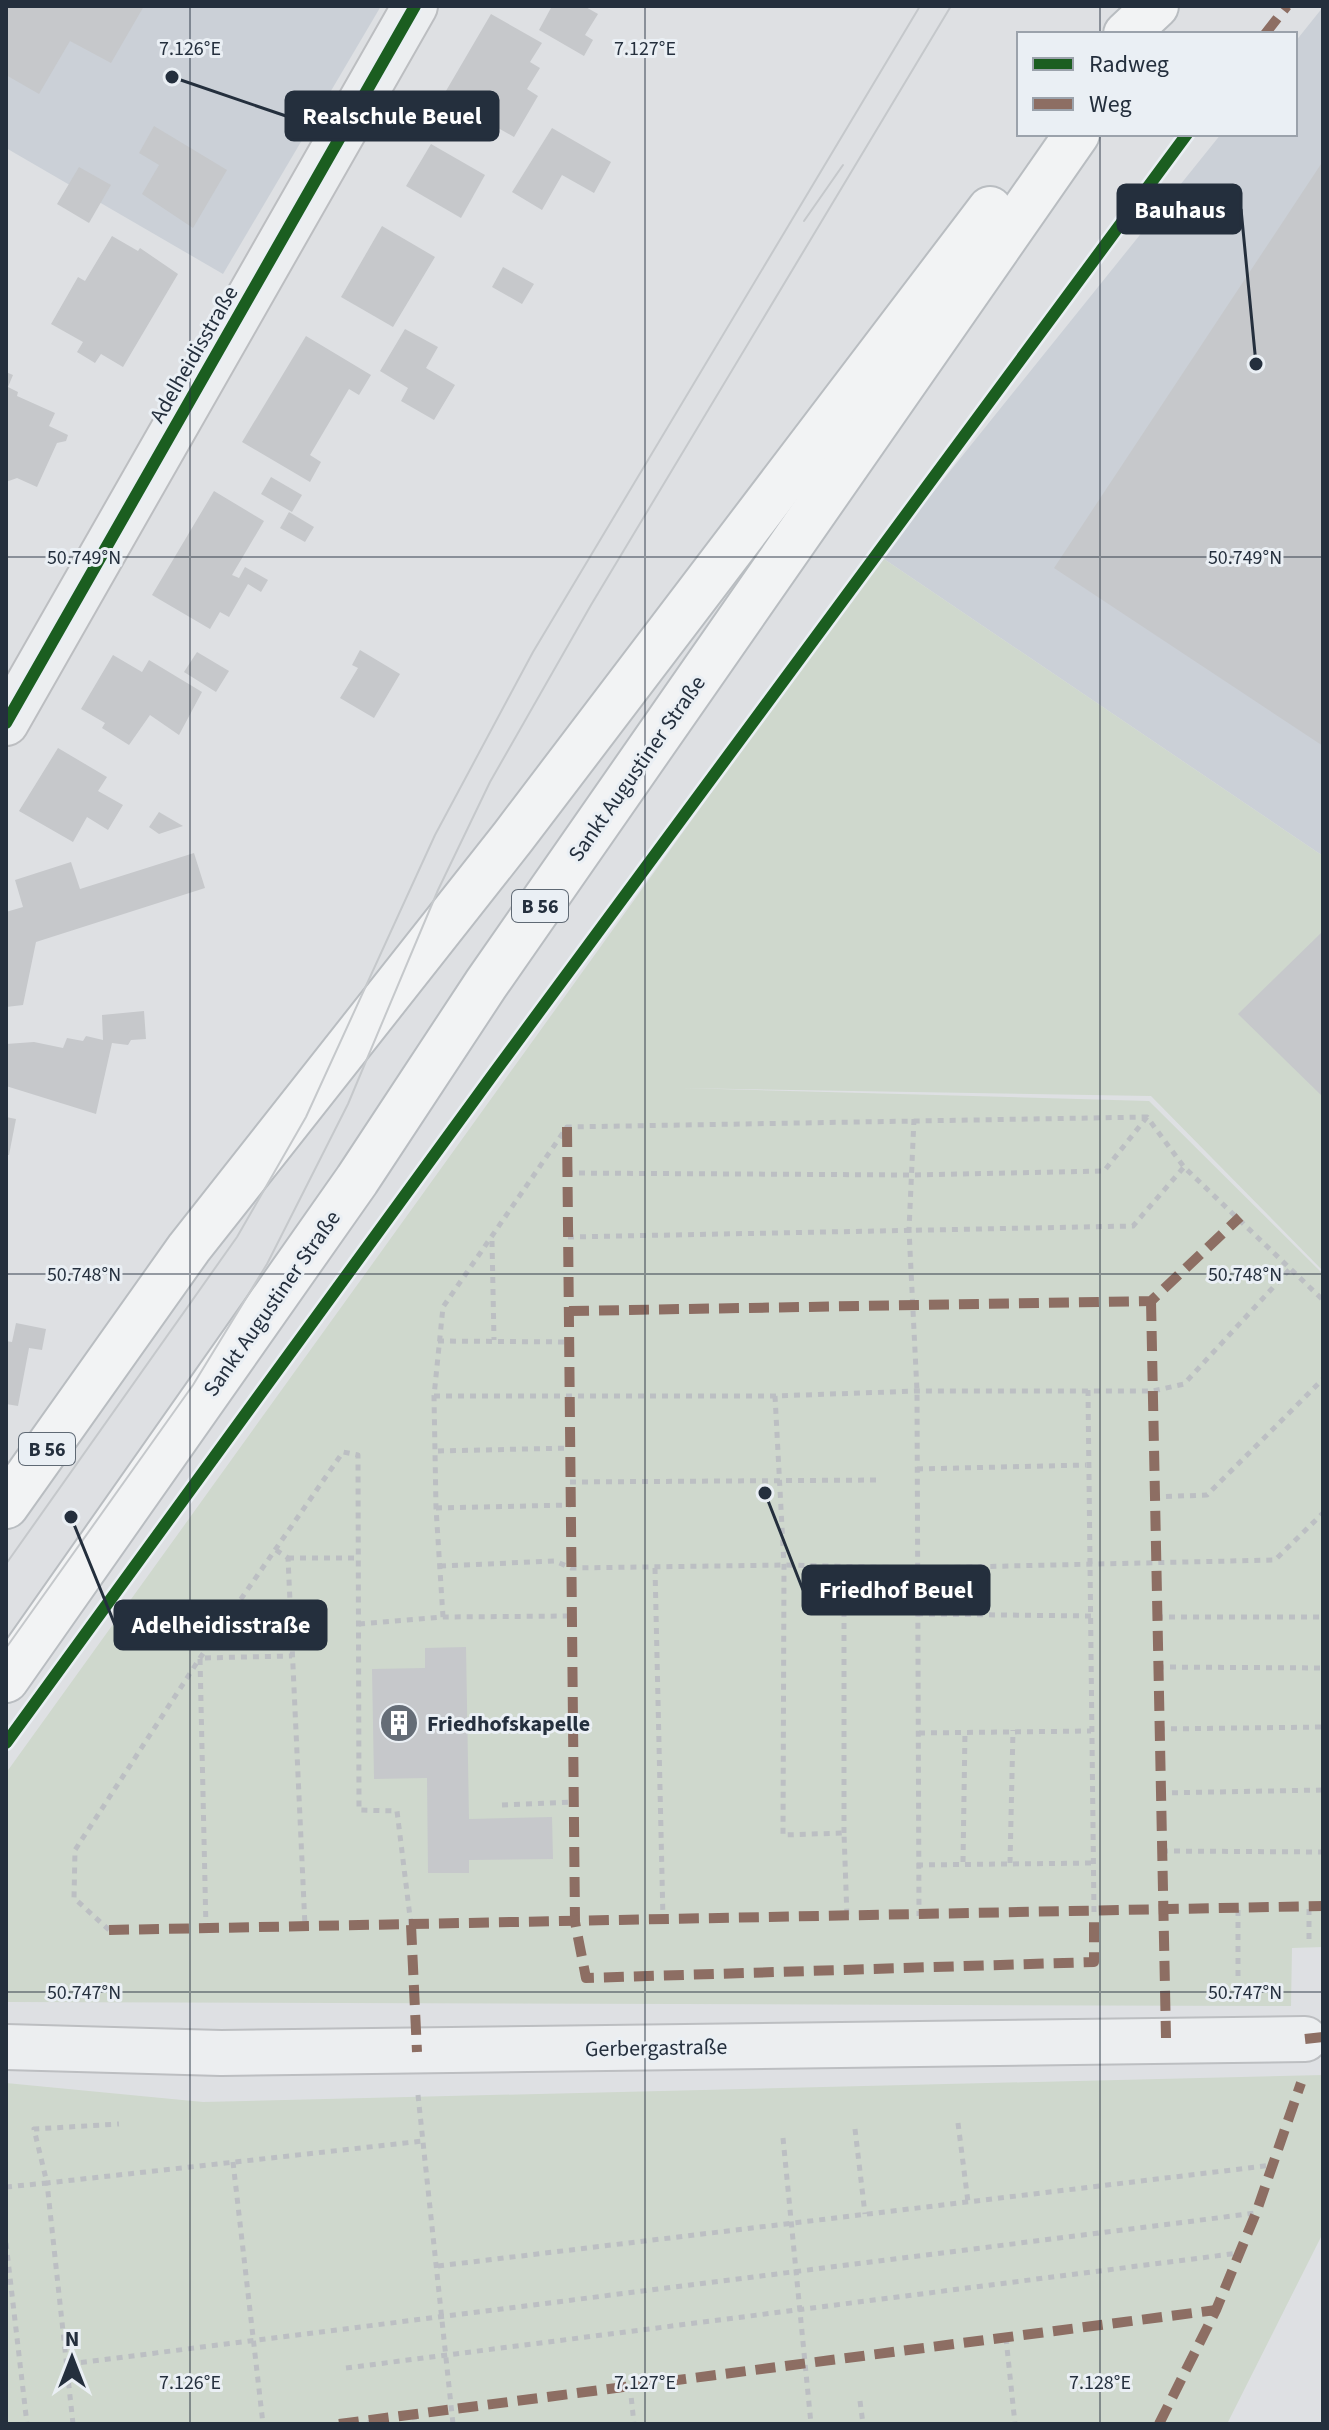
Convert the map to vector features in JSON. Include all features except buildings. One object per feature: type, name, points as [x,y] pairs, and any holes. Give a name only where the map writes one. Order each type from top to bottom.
[{"type":"main road","points":[[1128,32],[1156,6]]},
{"type":"main road","points":[[1147,32],[1166,6]]},
{"type":"main road","name":"B 56","points":[[6,1506],[189,1248],[513,837],[1045,136]]},
{"type":"main road","name":"Sankt Augustiner Straße","points":[[6,1680],[357,1180],[486,984],[1076,136]]},
{"type":"street","name":"Adelheidisstraße","points":[[6,723],[415,6]]},
{"type":"street","name":"Gerbergastraße","points":[[6,2047],[221,2053],[417,2052],[1305,2039]]},
{"type":"path","points":[[443,1617],[436,1508],[438,1451],[434,1396],[443,1307],[567,1127],[1147,1117]]},
{"type":"path","points":[[1147,1117],[1184,1167],[1323,1300]]},
{"type":"path","points":[[567,1173],[911,1175],[1104,1171],[1147,1117]]},
{"type":"path","points":[[914,1119],[909,1230],[917,1391],[919,1916]]},
{"type":"path","points":[[568,1237],[1133,1226],[1184,1167]]},
{"type":"path","points":[[492,1240],[494,1340]]},
{"type":"path","points":[[434,1396],[1153,1391],[1184,1384],[1290,1269]]},
{"type":"path","points":[[438,1341],[569,1342]]},
{"type":"path","points":[[1154,1497],[1207,1495],[1323,1379]]},
{"type":"path","points":[[1088,1390],[1086,1465],[1094,1913]]},
{"type":"path","points":[[775,1396],[784,1565],[783,1835],[844,1833]]},
{"type":"path","points":[[438,1451],[570,1448]]},
{"type":"path","points":[[109,1930],[74,1898],[75,1850],[200,1658],[343,1452],[358,1455],[359,1810],[397,1811],[411,1925]]},
{"type":"path","points":[[917,1469],[1086,1465]]},
{"type":"path","points":[[570,1482],[879,1480]]},
{"type":"path","points":[[436,1508],[571,1505]]},
{"type":"path","points":[[440,1566],[555,1561],[571,1568],[784,1565],[919,1568],[1275,1560],[1323,1513]]},
{"type":"path","points":[[276,1550],[288,1558],[360,1558]]},
{"type":"path","points":[[288,1558],[305,1926]]},
{"type":"path","points":[[655,1568],[663,1920]]},
{"type":"path","points":[[844,1568],[847,1917]]},
{"type":"path","points":[[917,1614],[1091,1616]]},
{"type":"path","points":[[359,1624],[443,1617],[572,1616]]},
{"type":"path","points":[[1157,1617],[1323,1617]]},
{"type":"path","points":[[200,1658],[292,1656]]},
{"type":"path","points":[[200,1658],[206,1929]]},
{"type":"path","points":[[1158,1667],[1323,1668]]},
{"type":"path","points":[[1159,1729],[1323,1727]]},
{"type":"path","points":[[919,1733],[965,1730],[1091,1731]]},
{"type":"path","points":[[963,1862],[965,1730]]},
{"type":"path","points":[[1010,1863],[1013,1730]]},
{"type":"path","points":[[1160,1793],[1323,1790]]},
{"type":"path","points":[[502,1805],[574,1802]]},
{"type":"path","points":[[1162,1851],[1323,1852]]},
{"type":"path","points":[[917,1865],[963,1862],[1095,1863]]},
{"type":"path","points":[[1309,1909],[1309,1941]]},
{"type":"path","points":[[1238,1910],[1238,1976]]},
{"type":"path","points":[[417,2052],[423,2141],[453,2424]]},
{"type":"path","points":[[958,2123],[968,2202]]},
{"type":"path","points":[[73,2424],[69,2364],[47,2183],[34,2129],[119,2124]]},
{"type":"path","points":[[855,2129],[865,2214]]},
{"type":"path","points":[[783,2138],[811,2424]]},
{"type":"path","points":[[6,2187],[423,2141]]},
{"type":"path","points":[[233,2162],[263,2424]]},
{"type":"path","points":[[438,2266],[1273,2165]]},
{"type":"path","points":[[69,2364],[1256,2213]]},
{"type":"path","points":[[6,2243],[27,2424]]},
{"type":"path","points":[[346,2368],[1239,2253]]},
{"type":"path","points":[[1006,2338],[1015,2424]]},
{"type":"path","points":[[630,2386],[634,2424]]},
{"type":"path","points":[[860,2401],[863,2424]]},
{"type":"path","points":[[414,2414],[415,2424]]},
{"type":"shaded area","points":[[6,6],[381,6],[223,274],[6,148]]},
{"type":"shaded area","points":[[1323,7],[1323,856],[881,557],[1219,136],[1297,136],[1297,40]]},
{"type":"shaded area","points":[[881,557],[1323,856],[1323,1271],[1151,1096],[681,1088],[1149,1101],[1323,1274],[1323,1947],[1292,1948],[1291,2006],[6,2002],[6,1773]]},
{"type":"shaded area","points":[[1323,2075],[1323,2233],[1227,2424],[6,2424],[6,2083],[203,2102]]},
{"type":"tram line","points":[[6,1564],[237,1237],[306,1117],[435,835],[533,652],[920,6]]},
{"type":"tram line","points":[[6,1648],[193,1385],[267,1264],[348,1104],[438,890],[490,782],[591,605],[951,6]]},
{"type":"tram line","points":[[804,221],[843,165]]},
{"type":"marked path","points":[[1267,32],[1287,6]]},
{"type":"marked path","points":[[567,1127],[575,1922],[586,1978],[1094,1962],[1094,1913]]},
{"type":"marked path","points":[[569,1311],[1151,1301],[1240,1217]]},
{"type":"marked path","points":[[1151,1301],[1166,2038]]},
{"type":"marked path","points":[[109,1930],[1323,1906]]},
{"type":"marked path","points":[[411,1925],[417,2052]]},
{"type":"marked path","points":[[1305,2039],[1323,2037]]},
{"type":"marked path","points":[[1159,2424],[1216,2310],[1256,2213],[1301,2083]]},
{"type":"marked path","points":[[339,2424],[1216,2310]]},
{"type":"cycle path","points":[[6,723],[415,6]]},
{"type":"cycle path","points":[[6,1743],[494,1073],[1186,136]]},
{"type":"place","name":"Realschule Beuel","points":[[172,77]]},
{"type":"place","name":"Bauhaus","points":[[1256,364]]},
{"type":"place","name":"Friedhof Beuel","points":[[765,1493]]},
{"type":"place","name":"Adelheidisstraße","points":[[71,1517]]},
{"type":"place","name":"Friedhofskapelle","points":[[399,1723]]}]
